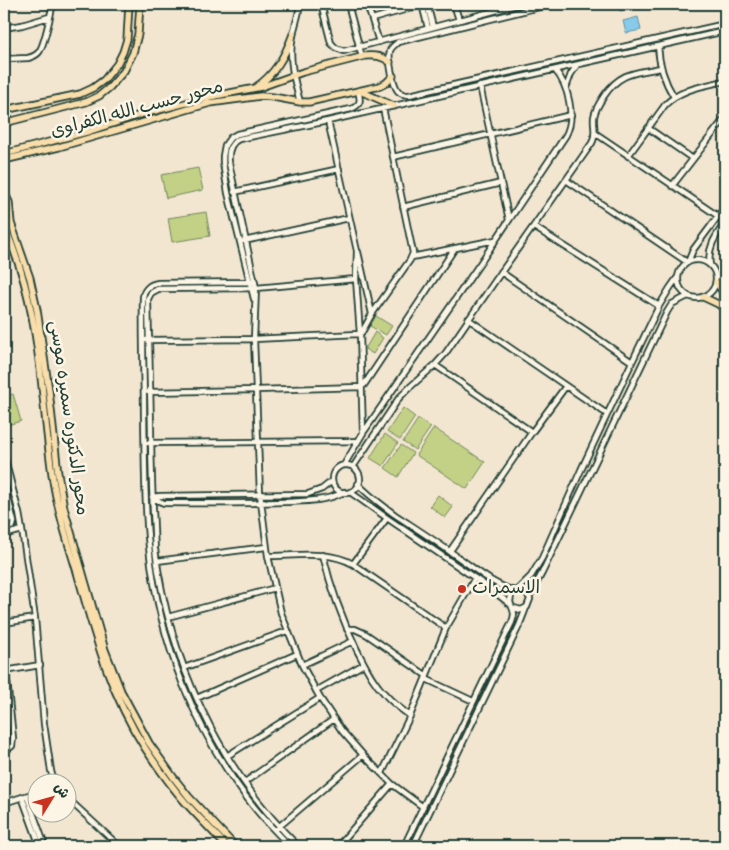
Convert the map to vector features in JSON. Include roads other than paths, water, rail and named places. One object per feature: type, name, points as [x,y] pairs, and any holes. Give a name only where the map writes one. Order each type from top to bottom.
[{"type":"main road","points":[[4,110],[80,94],[98,85],[113,70],[123,52],[129,4]]},
{"type":"main road","points":[[4,123],[86,102],[99,96],[110,87],[124,71],[133,53],[138,34],[140,4]]},
{"type":"main road","points":[[253,89],[271,74],[280,63],[293,34]]},
{"type":"main road","name":"محور حسب الله الكفراوى","points":[[4,160],[21,153],[194,100],[253,89],[304,72],[362,57],[376,56],[390,62]]},
{"type":"main road","name":"محور حسب الله الكفراوى","points":[[4,154],[59,147],[195,106],[261,96],[309,102],[383,84],[393,76]]},
{"type":"main road","points":[[359,91],[394,106]]},
{"type":"main road","name":"محور الدكتوره سميره موسى","points":[[4,192],[8,199],[11,223],[30,278],[40,321],[58,474],[64,508],[105,650],[121,691],[149,743],[189,798],[235,846]]},
{"type":"main road","name":"محور الدكتوره سميره موسى","points":[[4,227],[10,238],[24,280],[31,310],[58,509],[97,645],[107,673],[136,734],[155,764],[184,801],[226,846]]},
{"type":"main road","points":[[716,282],[725,295]]},
{"type":"main road","points":[[704,297],[725,309]]},
{"type":"street","points":[[4,59],[28,58],[38,53],[53,4]]},
{"type":"street","points":[[300,4],[291,52],[293,76],[300,102]]},
{"type":"street","points":[[321,4],[330,40],[334,46],[344,51],[520,4]]},
{"type":"street","points":[[348,4],[362,57]]},
{"type":"street","points":[[368,4],[379,42]]},
{"type":"street","points":[[372,19],[424,4],[430,28]]},
{"type":"street","points":[[454,4],[459,20]]},
{"type":"street","points":[[228,145],[239,139],[725,31],[724,24],[409,95],[404,95],[398,90],[390,62],[390,51],[398,42],[551,4]]},
{"type":"street","points":[[4,28],[22,26],[49,17]]},
{"type":"street","points":[[658,46],[661,68],[674,97]]},
{"type":"street","points":[[603,52],[604,58]]},
{"type":"street","points":[[584,56],[587,59],[586,62]]},
{"type":"street","points":[[566,88],[572,72],[578,64]]},
{"type":"street","points":[[353,467],[400,398],[436,365],[445,354],[592,143],[595,133],[594,121],[596,110],[609,89],[626,75],[661,68]]},
{"type":"street","points":[[344,492],[335,487],[332,482],[336,469],[344,465],[358,441],[566,135],[570,126],[571,115],[566,88],[560,76],[554,70]]},
{"type":"street","points":[[628,156],[665,105],[674,97],[684,92],[725,81]]},
{"type":"street","points":[[480,86],[509,220]]},
{"type":"street","points":[[243,241],[228,193],[222,160],[230,138],[237,134],[354,108],[360,102],[359,91]]},
{"type":"street","points":[[360,334],[412,257],[383,108]]},
{"type":"street","points":[[393,157],[571,115]]},
{"type":"street","points":[[672,186],[725,118]]},
{"type":"street","points":[[328,120],[357,251],[356,279],[360,334],[363,434]]},
{"type":"street","points":[[648,128],[693,159]]},
{"type":"street","points":[[595,133],[718,216]]},
{"type":"street","points":[[228,145],[228,160],[255,300],[254,339],[260,494],[266,547],[287,631],[316,691],[345,735],[392,784],[424,807]]},
{"type":"street","points":[[228,193],[339,168]]},
{"type":"street","points":[[566,180],[687,262]]},
{"type":"street","points":[[403,207],[501,183]]},
{"type":"street","points":[[4,210],[9,205]]},
{"type":"street","points":[[404,846],[512,622],[514,616],[510,597],[531,576],[542,558],[607,414],[659,306],[677,278],[680,269],[687,262],[693,250],[725,207]]},
{"type":"street","points":[[243,241],[350,218]]},
{"type":"street","points":[[677,278],[680,288],[693,298],[704,297],[712,291],[716,282],[716,276],[710,265],[709,255],[711,245],[725,223]]},
{"type":"street","points":[[534,226],[659,306]]},
{"type":"street","points":[[412,257],[495,240]]},
{"type":"street","points":[[144,392],[361,387],[455,248]]},
{"type":"street","points":[[357,251],[372,314]]},
{"type":"street","points":[[687,262],[702,260],[710,265]]},
{"type":"street","points":[[501,272],[632,362]]},
{"type":"street","points":[[298,846],[245,782],[211,728],[184,668],[168,617],[157,561],[154,531],[148,299],[154,290],[158,289],[253,288],[356,279]]},
{"type":"street","points":[[252,282],[158,284],[149,286],[143,297],[144,443],[148,531],[154,579],[166,635],[183,684],[204,732],[254,808],[290,846]]},
{"type":"street","points":[[407,840],[413,845],[519,626],[529,604],[529,597],[667,312],[672,304],[688,296]]},
{"type":"street","points":[[468,319],[607,414]]},
{"type":"street","points":[[142,340],[254,339],[360,334]]},
{"type":"street","points":[[436,365],[532,432]]},
{"type":"street","points":[[450,551],[566,386]]},
{"type":"street","points":[[144,443],[358,441]]},
{"type":"street","points":[[4,456],[22,530],[35,618],[51,772]]},
{"type":"street","points":[[152,497],[164,503],[262,503],[322,500],[344,492],[350,492],[356,488],[359,480],[358,474],[353,467],[344,465]]},
{"type":"street","points":[[581,470],[589,474]]},
{"type":"street","points":[[4,482],[14,522],[12,526],[4,529]]},
{"type":"street","points":[[146,497],[308,494],[322,489],[332,482]]},
{"type":"street","points":[[358,484],[374,499],[494,582],[516,591],[523,590],[529,597]]},
{"type":"street","points":[[350,492],[495,592],[512,607],[521,610],[526,608]]},
{"type":"street","points":[[353,564],[387,518]]},
{"type":"street","points":[[4,535],[22,530]]},
{"type":"street","points":[[148,531],[154,531]]},
{"type":"street","points":[[157,561],[266,547]]},
{"type":"street","points":[[268,556],[323,555],[338,557],[353,564],[446,628]]},
{"type":"street","points":[[323,555],[336,603],[364,664],[384,694],[397,707],[410,716]]},
{"type":"street","points":[[382,773],[410,716],[446,628],[475,578]]},
{"type":"street","points":[[168,617],[275,588]]},
{"type":"street","points":[[4,623],[35,618]]},
{"type":"street","points":[[347,629],[356,629],[362,632],[426,677],[473,702]]},
{"type":"street","points":[[184,668],[287,631]]},
{"type":"street","points":[[302,665],[353,641]]},
{"type":"street","points":[[197,698],[297,654]]},
{"type":"street","points":[[4,656],[14,738],[12,746],[4,752]]},
{"type":"street","points":[[316,691],[364,664]]},
{"type":"street","points":[[5,671],[40,665]]},
{"type":"street","points":[[227,756],[320,698]]},
{"type":"street","points":[[245,782],[334,719]]},
{"type":"street","points":[[4,728],[4,740]]},
{"type":"street","points":[[204,732],[211,728]]},
{"type":"street","points":[[275,830],[363,755]]},
{"type":"street","points":[[338,846],[392,784]]},
{"type":"street","points":[[4,803],[28,795]]},
{"type":"street","points":[[25,796],[28,805]]},
{"type":"street","points":[[78,809],[116,846]]},
{"type":"street","points":[[34,822],[40,846]]},
{"type":"street","points":[[34,822],[45,846]]},
{"type":"water","points":[[618,4],[651,4],[620,11]]},
{"type":"water","points":[[638,17],[641,30],[626,33],[623,21]]},
{"type":"place","name":"الاسمرات","points":[[462,589]]}]
